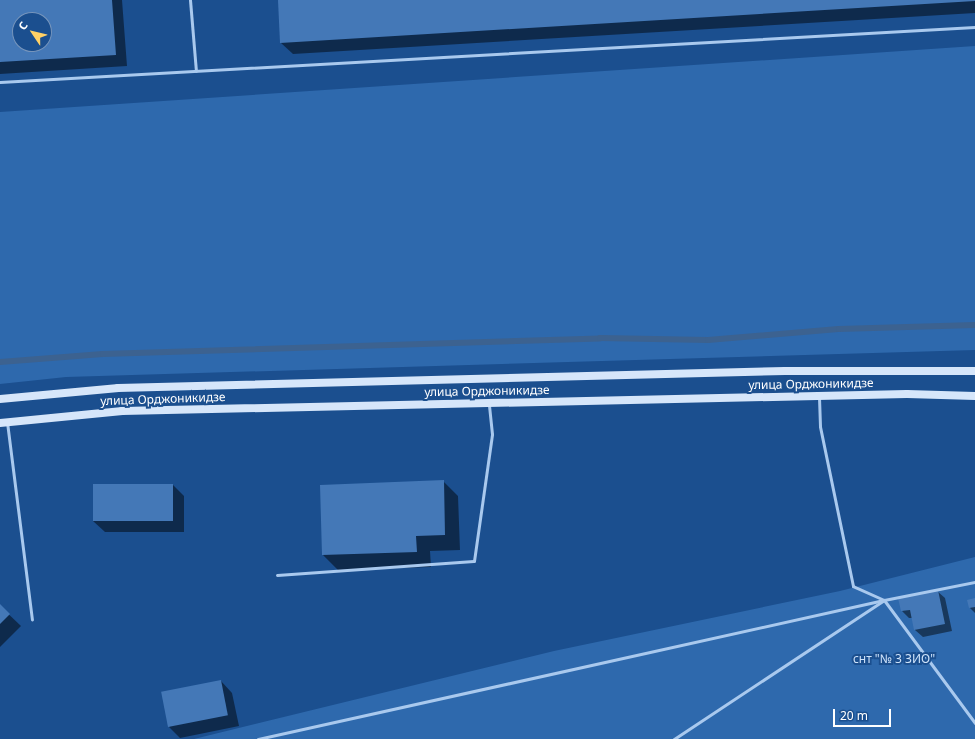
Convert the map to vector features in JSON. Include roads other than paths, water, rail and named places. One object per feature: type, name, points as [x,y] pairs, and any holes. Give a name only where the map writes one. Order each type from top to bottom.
[{"type":"main road","name":"улица Орджоникидзе","points":[[0,399],[118,388],[785,371],[975,371]]},
{"type":"main road","name":"улица Орджоникидзе","points":[[3,423],[122,411],[907,394],[975,396]]},
{"type":"lane","points":[[190,0],[196,71]]},
{"type":"lane","points":[[0,82],[975,27]]},
{"type":"lane","points":[[819,396],[820,426],[853,586],[884,600],[975,723]]},
{"type":"lane","points":[[277,575],[474,562],[492,434],[489,403]]},
{"type":"lane","points":[[3,423],[32,619]]},
{"type":"lane","points":[[258,739],[884,600],[975,582]]},
{"type":"lane","points":[[674,739],[884,600]]},
{"type":"waterway","points":[[0,362],[103,354],[600,338],[708,340],[839,329],[975,325]]},
{"type":"park label","name":"снт \"№ 3 ЗИО\"","points":[[894,659]]}]
